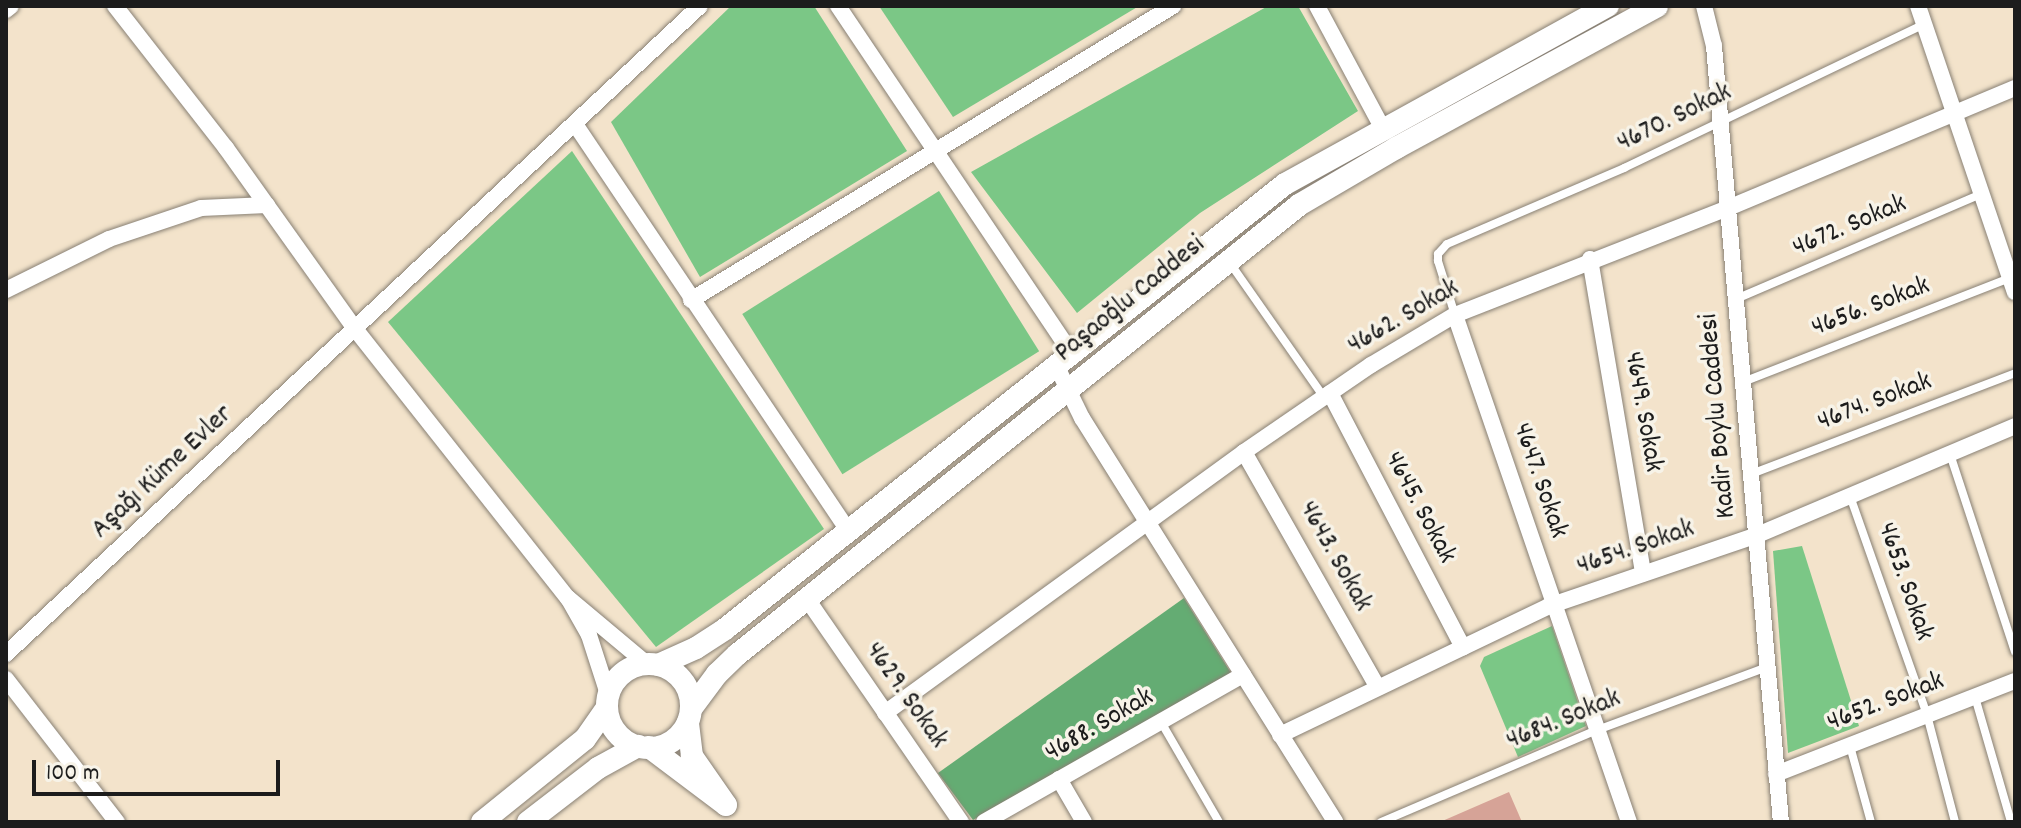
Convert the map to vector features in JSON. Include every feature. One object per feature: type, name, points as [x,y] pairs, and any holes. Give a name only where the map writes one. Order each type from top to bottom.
[{"type":"street","points":[[6,10],[11,6]]},
{"type":"street","points":[[115,6],[267,205],[356,330],[568,598],[595,649],[618,734],[644,747],[733,814]]},
{"type":"street","name":"Aşağı Küme Evler","points":[[6,654],[700,6]]},
{"type":"street","points":[[838,6],[934,152],[1063,359],[1067,389],[1335,822]]},
{"type":"street","points":[[691,300],[1173,6]]},
{"type":"street","points":[[1317,6],[1382,127]]},
{"type":"street","name":"Paşaoğlu Caddesi","points":[[652,664],[696,648],[725,629],[1285,184],[1382,127],[1608,6]]},
{"type":"street","name":"Paşaoğlu Caddesi","points":[[690,716],[726,665],[1299,205],[1341,178],[1657,6]]},
{"type":"street","name":"Kadir Boylu Caddesi","points":[[1704,6],[1714,46],[1781,822]]},
{"type":"street","points":[[1918,6],[2013,282]]},
{"type":"street","name":"4662. Sokak","points":[[885,713],[1244,452],[1327,395],[1455,315],[1590,259],[1728,208],[2015,88]]},
{"type":"street","points":[[575,124],[849,531]]},
{"type":"street","points":[[6,290],[109,239],[188,212],[201,208],[267,205]]},
{"type":"street","name":"4649. Sokak","points":[[1590,259],[1643,574]]},
{"type":"street","name":"4647. Sokak","points":[[1455,315],[1629,822]]},
{"type":"street","name":"4645. Sokak","points":[[1327,395],[1463,647]]},
{"type":"street","name":"4654. Sokak","points":[[1280,735],[1554,604],[1755,536],[2015,426]]},
{"type":"street","name":"4643. Sokak","points":[[1244,452],[1378,688]]},
{"type":"street","points":[[568,598],[652,664],[676,673],[685,684],[692,756],[733,814]]},
{"type":"street","name":"4629. Sokak","points":[[807,599],[961,822]]},
{"type":"street","points":[[482,822],[585,739],[625,671],[652,664]]},
{"type":"street","name":"4688. Sokak","points":[[984,822],[1243,675]]},
{"type":"street","points":[[6,679],[117,822]]},
{"type":"street","name":"4652. Sokak","points":[[1776,774],[2015,681]]},
{"type":"street","points":[[528,822],[598,768],[644,747],[671,742],[690,716]]},
{"type":"street","points":[[1059,779],[1084,822]]},
{"type":"lane","name":"4670. Sokak","points":[[1442,248],[1721,122],[1924,24]]},
{"type":"lane","name":"4672. Sokak","points":[[1736,299],[1982,194]]},
{"type":"lane","name":"4647. Sokak","points":[[1442,248],[1438,261],[1455,315]]},
{"type":"lane","name":"4645. Sokak","points":[[1228,260],[1327,395]]},
{"type":"lane","name":"4656. Sokak","points":[[1742,382],[2013,282]]},
{"type":"lane","name":"4674. Sokak","points":[[1750,474],[2015,373]]},
{"type":"lane","points":[[1950,453],[2015,652]]},
{"type":"lane","name":"4653. Sokak","points":[[1850,496],[1927,715],[1955,822]]},
{"type":"lane","name":"4684. Sokak","points":[[1381,822],[1597,730],[1767,667]]},
{"type":"lane","points":[[1975,697],[2011,822]]},
{"type":"lane","points":[[1160,721],[1219,822]]},
{"type":"lane","points":[[1850,745],[1871,822]]},
{"type":"green space","points":[[731,6],[814,6],[907,151],[700,277],[611,122]]},
{"type":"green space","points":[[879,6],[1139,6],[953,117]]},
{"type":"green space","points":[[1268,6],[1298,6],[1358,111],[1200,213],[1077,313],[971,172]]},
{"type":"green space","points":[[572,151],[824,529],[656,647],[388,322]]},
{"type":"green space","points":[[939,191],[1039,351],[842,474],[742,314]]},
{"type":"green space","points":[[1802,546],[1859,726],[1788,753],[1773,551]]},
{"type":"green space","points":[[1184,598],[1231,673],[973,820],[938,773]]},
{"type":"green space","points":[[1552,626],[1586,726],[1518,757],[1480,666],[1484,657]]},
{"type":"building","points":[[1509,792],[1522,822],[1440,822]]}]
